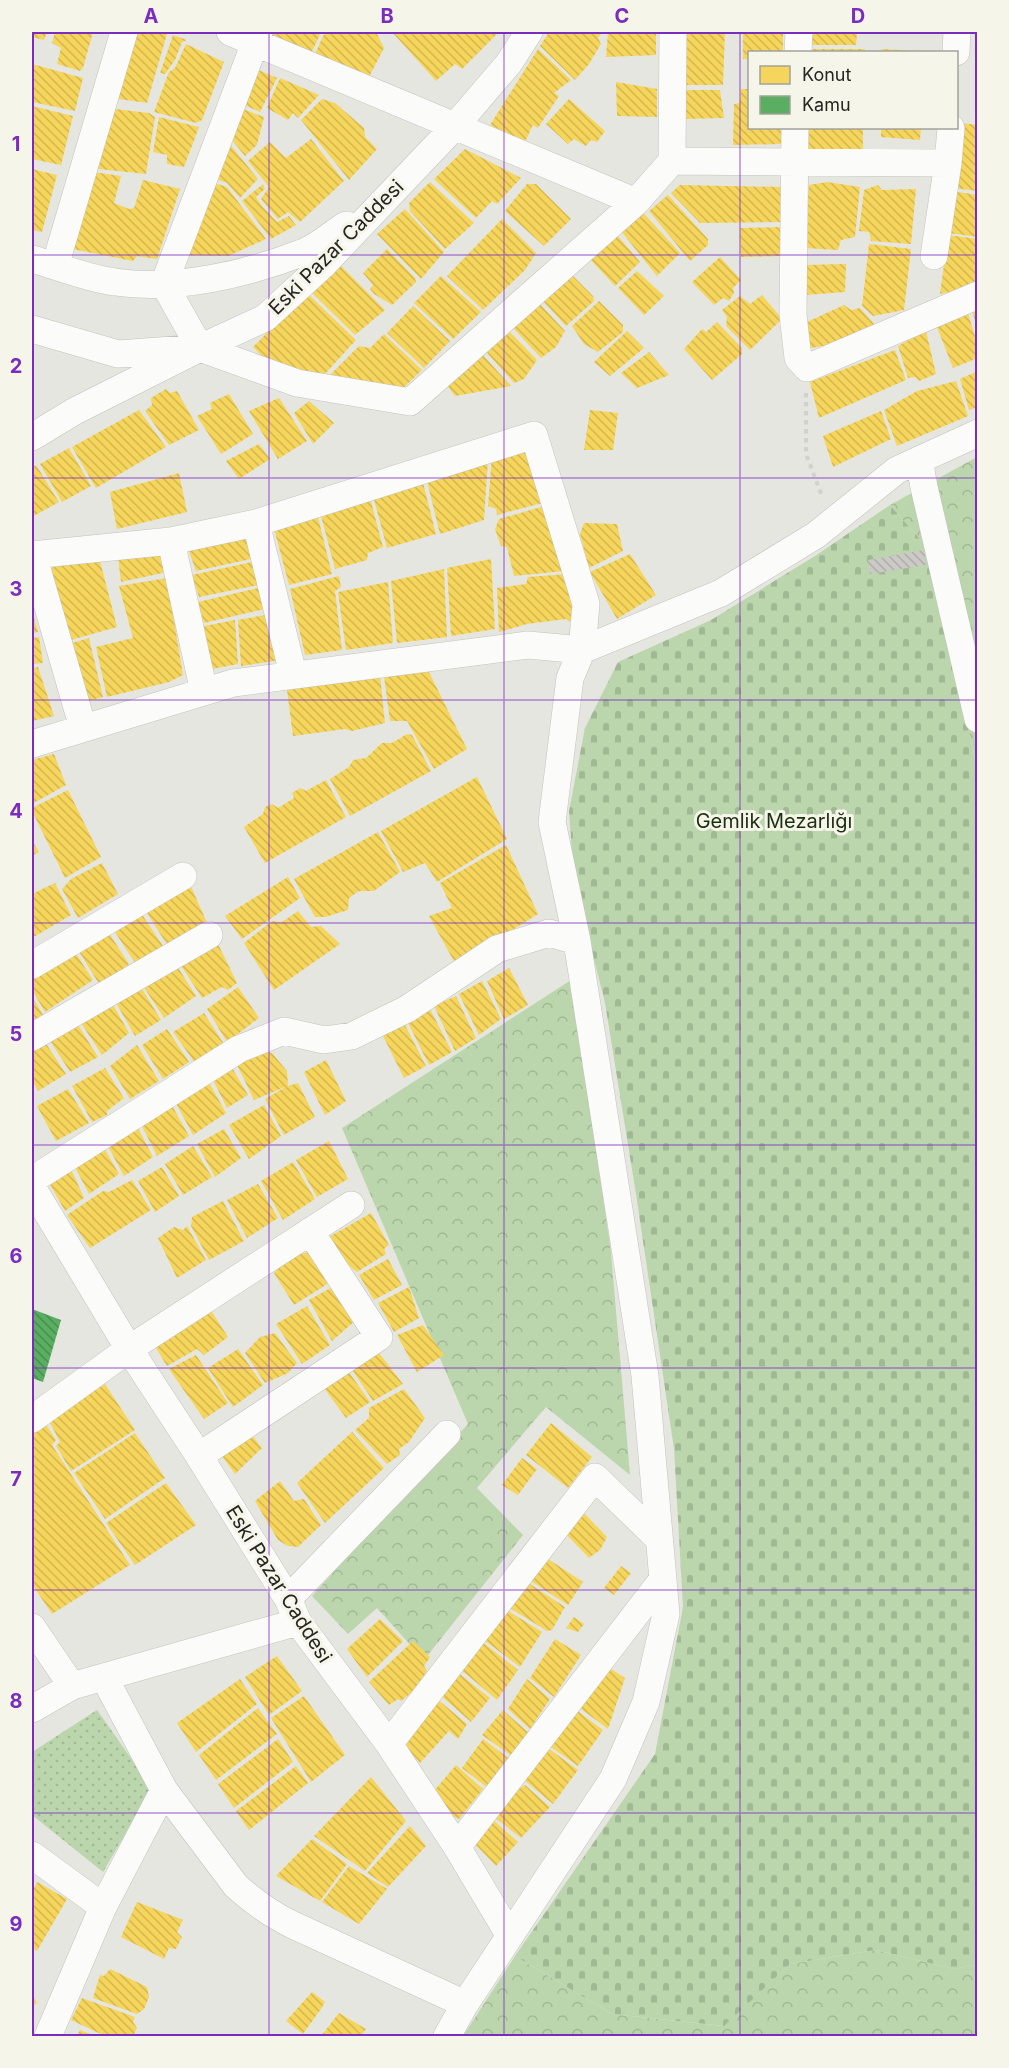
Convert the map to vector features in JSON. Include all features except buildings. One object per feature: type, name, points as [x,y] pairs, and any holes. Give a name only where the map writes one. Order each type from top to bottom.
[{"type":"street","points":[[124,32],[43,262],[115,282],[164,284],[186,282],[242,271],[306,251],[382,201]]},
{"type":"street","points":[[230,32],[257,37],[636,202]]},
{"type":"street","name":"Eski Pazar Caddesi","points":[[32,437],[75,411],[265,318],[324,264],[456,125],[509,63],[529,32]]},
{"type":"street","points":[[32,329],[118,354],[200,348],[297,383],[410,402],[636,202],[672,161],[673,32]]},
{"type":"street","points":[[798,51],[799,32]]},
{"type":"street","points":[[956,51],[957,32]]},
{"type":"street","points":[[200,348],[164,284],[257,37]]},
{"type":"street","points":[[795,129],[793,315],[798,358],[807,368],[978,295]]},
{"type":"street","points":[[934,256],[951,129]]},
{"type":"street","points":[[672,161],[948,164]]},
{"type":"street","points":[[32,744],[233,683],[528,645],[582,650],[722,593],[816,535],[897,470],[978,433]]},
{"type":"street","points":[[82,728],[32,555],[171,541],[256,523],[534,435],[586,604],[582,650],[570,678],[552,822],[577,941],[645,1376],[666,1614],[646,1702],[613,1779],[465,2004],[447,2037]]},
{"type":"street","points":[[919,460],[978,719]]},
{"type":"street","points":[[256,523],[293,674]]},
{"type":"street","points":[[171,541],[204,692]]},
{"type":"street","points":[[32,965],[183,876]]},
{"type":"street","points":[[32,1180],[239,1049],[284,1031],[324,1040],[352,1036],[407,1009],[497,949],[549,933],[577,941]]},
{"type":"street","points":[[32,1037],[209,934]]},
{"type":"street","name":"Eski Pazar Caddesi","points":[[32,1187],[129,1349],[199,1456],[293,1610],[388,1744],[457,1847],[510,1936]]},
{"type":"street","points":[[32,1419],[129,1349],[351,1205]]},
{"type":"street","points":[[199,1456],[379,1337],[310,1230]]},
{"type":"street","points":[[32,1709],[72,1686],[104,1677],[293,1610],[447,1434]]},
{"type":"street","points":[[388,1744],[595,1477],[659,1539]]},
{"type":"street","points":[[457,1847],[663,1579]]},
{"type":"street","points":[[32,1627],[72,1686]]},
{"type":"street","points":[[104,1677],[164,1790],[236,1886],[260,1906],[293,1925],[465,2004]]},
{"type":"street","points":[[48,2037],[104,1907],[164,1790]]},
{"type":"street","points":[[32,1855],[104,1907]]},
{"type":"path","points":[[807,368],[806,454],[832,523]]},
{"type":"green space","points":[[977,457],[977,767],[925,545],[890,505]]},
{"type":"green space","name":"Gemlik Mezarlığı","points":[[890,505],[925,545],[977,767],[977,1965],[954,1969],[876,1950],[790,1964],[724,2026],[612,2014],[515,1956],[655,1754],[683,1607],[674,1449],[605,1003],[574,880],[569,811],[585,728],[618,662],[711,620],[815,556]]},
{"type":"green space","points":[[571,980],[611,1252],[630,1475],[546,1407],[477,1488],[523,1535],[424,1660],[377,1608],[348,1634],[312,1596],[468,1424],[342,1128]]},
{"type":"green space","points":[[97,1710],[152,1788],[103,1872],[32,1815],[32,1752]]},
{"type":"green space","points":[[876,1950],[954,1969],[977,1965],[977,2036],[463,2036],[515,1956],[612,2014],[723,2026],[790,1964]]}]
